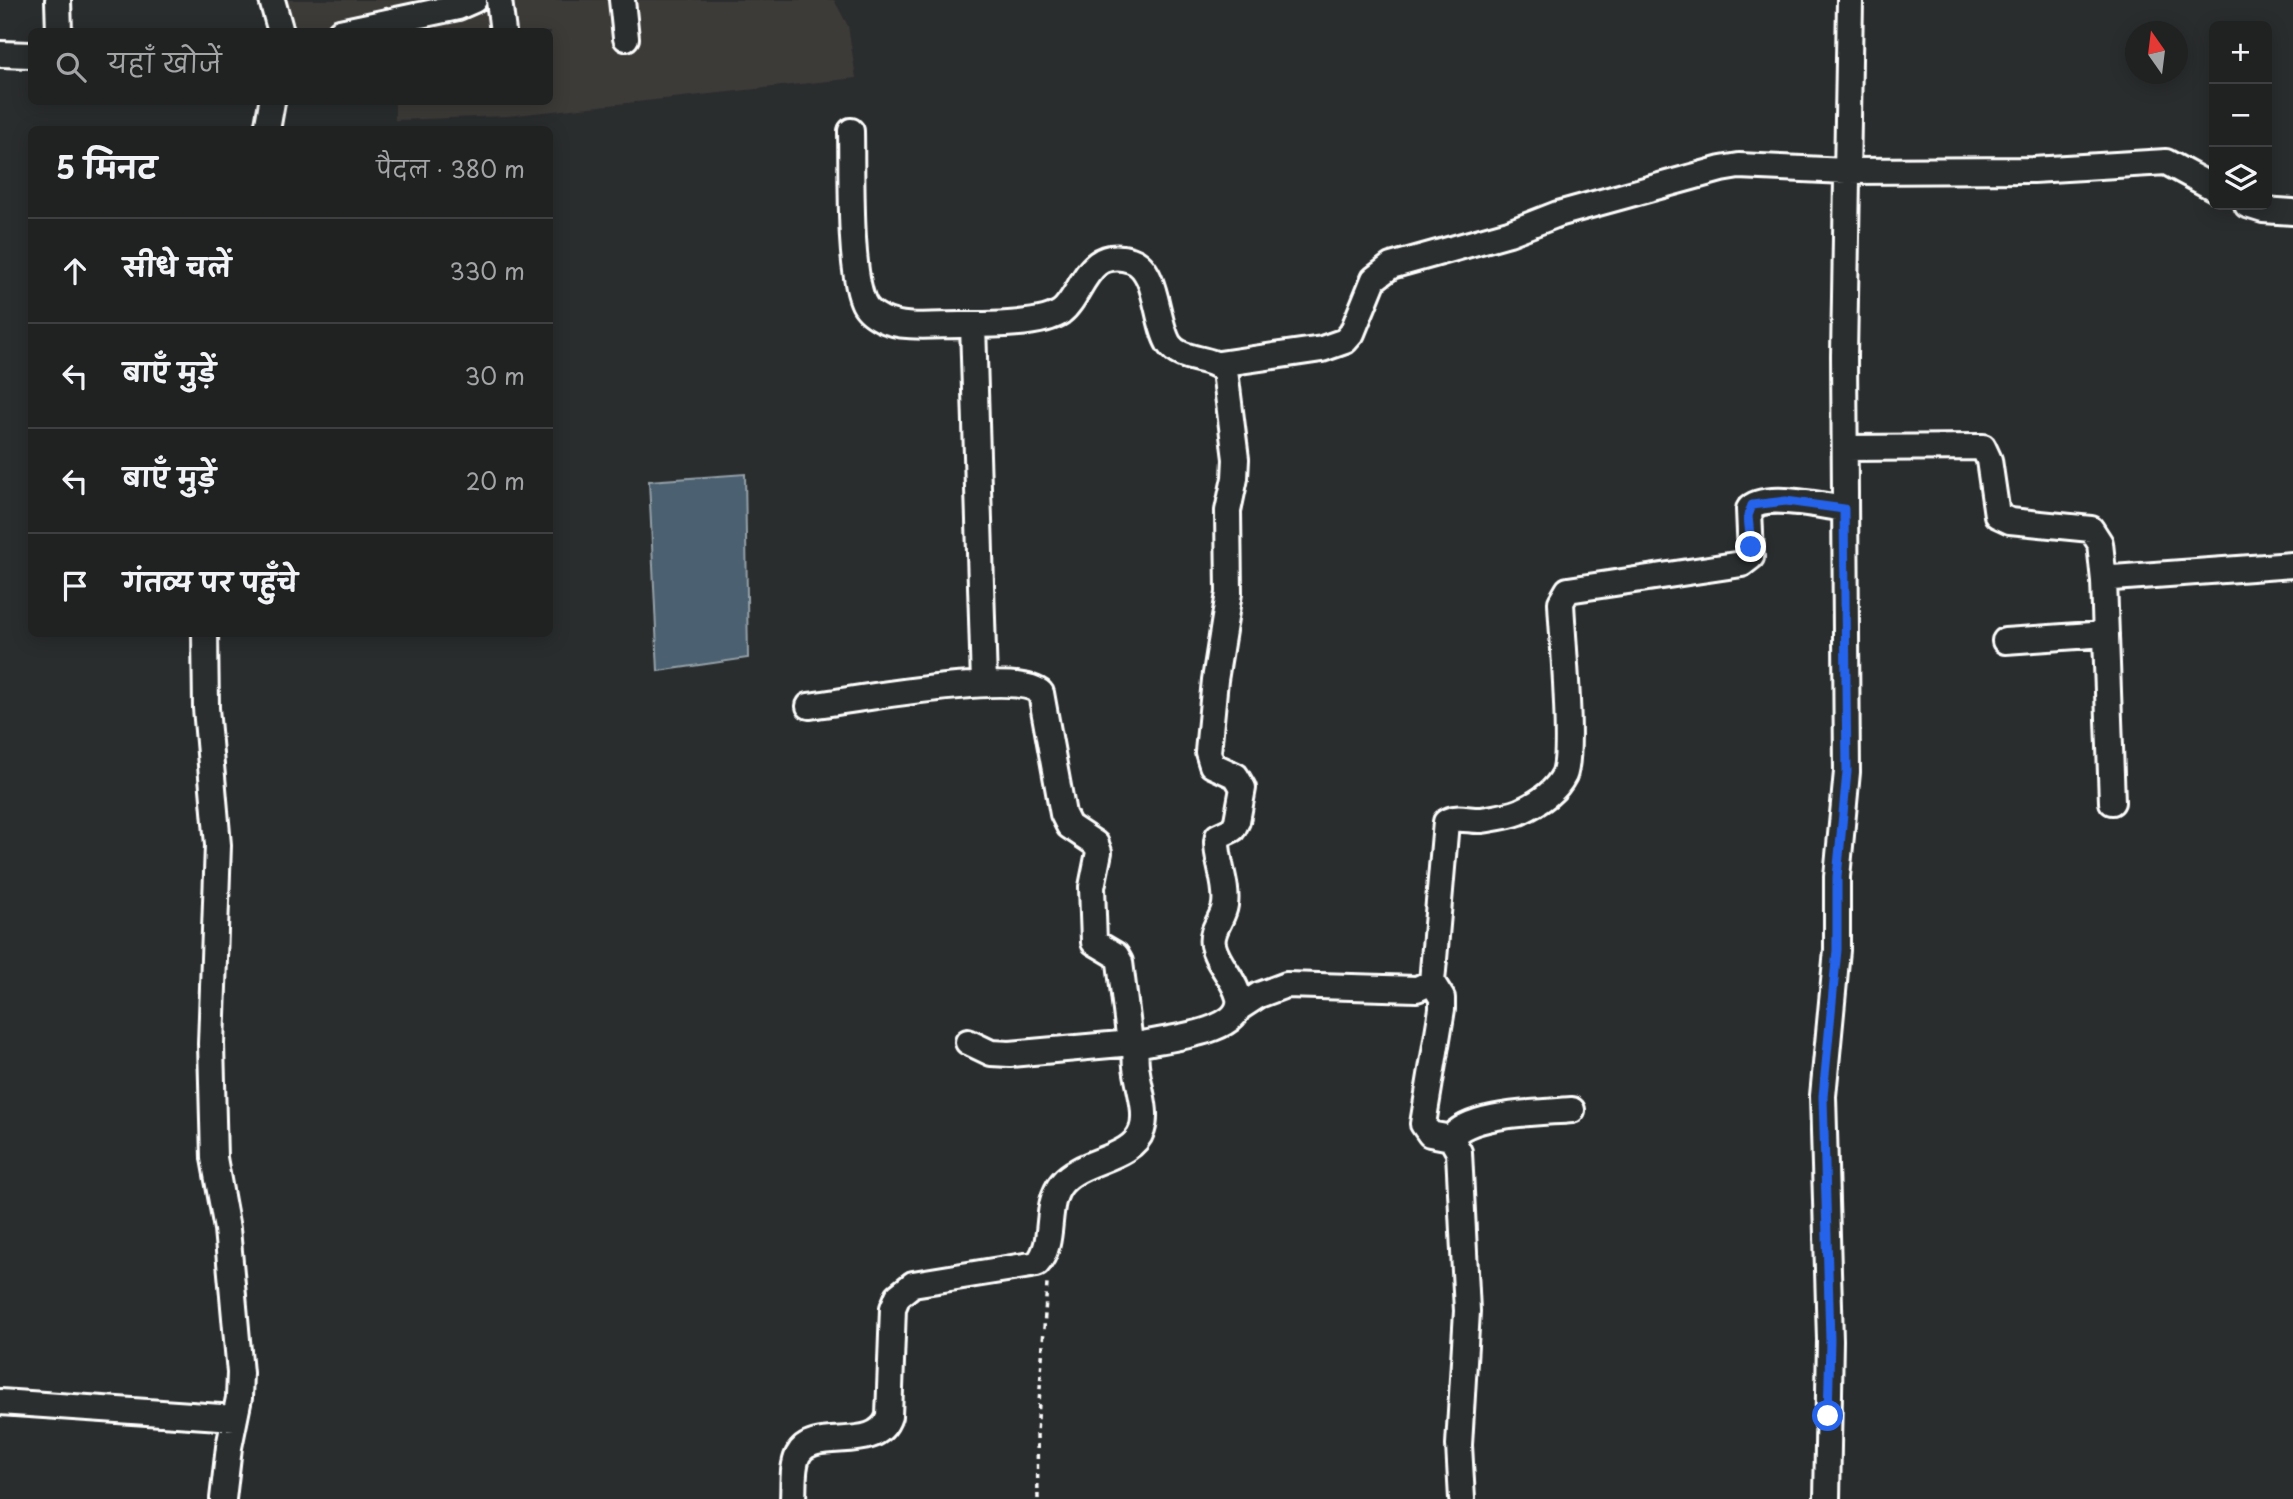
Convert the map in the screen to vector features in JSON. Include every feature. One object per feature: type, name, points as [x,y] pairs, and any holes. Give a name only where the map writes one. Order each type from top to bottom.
[{"type":"street","points":[[58,0],[59,28]]},
{"type":"street","points":[[272,0],[280,28]]},
{"type":"street","points":[[360,28],[458,7],[474,0]]},
{"type":"street","points":[[499,0],[502,28]]},
{"type":"street","points":[[622,0],[626,38]]},
{"type":"street","points":[[1827,1499],[1830,1340],[1823,1096],[1837,950],[1837,877],[1847,772],[1844,509],[1850,0]]},
{"type":"street","points":[[0,54],[28,55]]},
{"type":"street","points":[[268,126],[271,105]]},
{"type":"street","points":[[851,131],[855,242],[863,302],[871,312],[884,320],[973,325],[1048,319],[1063,311],[1097,264],[1112,259],[1130,260],[1143,267],[1150,278],[1160,324],[1171,346],[1183,356],[1219,365],[1335,346],[1352,332],[1374,279],[1391,266],[1509,233],[1558,214],[1739,166],[1846,172],[2097,169],[2166,162],[2209,185]]},
{"type":"street","points":[[2263,210],[2293,212]]},
{"type":"street","points":[[973,325],[984,683]]},
{"type":"street","points":[[968,1042],[991,1053],[1010,1054],[1134,1046],[1221,1027],[1235,1017],[1239,1008],[1239,998],[1212,940],[1225,906],[1217,842],[1219,836],[1233,829],[1243,801],[1240,780],[1212,765],[1208,752],[1215,680],[1229,593],[1228,511],[1235,478],[1227,378],[1219,365]]},
{"type":"street","points":[[1846,448],[1983,447],[1989,460],[1997,515],[2010,521],[2091,529],[2100,543],[2104,581],[2112,802]]},
{"type":"street","points":[[1462,1499],[1459,1445],[1467,1311],[1459,1152],[1451,1138],[1430,1134],[1423,1124],[1442,1009],[1442,998],[1432,982],[1446,822],[1456,819],[1481,820],[1517,813],[1539,802],[1556,787],[1565,773],[1567,753],[1563,595],[1579,586],[1742,564],[1751,557],[1749,509],[1758,502],[1786,501],[1844,509]]},
{"type":"street","points":[[2104,581],[2113,578],[2293,565]]},
{"type":"street","points":[[2004,641],[2106,634]]},
{"type":"street","points":[[205,637],[206,708],[218,845],[211,1044],[214,1145],[227,1229],[240,1385],[223,1499]]},
{"type":"street","points":[[793,1499],[797,1457],[803,1449],[814,1444],[878,1433],[886,1426],[889,1416],[893,1308],[905,1289],[913,1284],[1026,1268],[1043,1257],[1053,1202],[1060,1185],[1069,1176],[1130,1146],[1143,1128],[1134,1046],[1120,962],[1116,955],[1094,942],[1092,887],[1099,852],[1096,844],[1069,826],[1063,814],[1041,693],[1034,686],[1020,683],[984,683],[809,706]]},
{"type":"street","points":[[1239,1008],[1259,995],[1286,985],[1417,989],[1432,982]]},
{"type":"street","points":[[1451,1138],[1463,1125],[1482,1120],[1572,1110]]},
{"type":"street","points":[[0,1402],[235,1419]]},
{"type":"path","points":[[1038,1499],[1037,1433],[1047,1297],[1043,1257]]},
{"type":"shaded area","points":[[282,0],[452,0],[316,28],[287,28]]},
{"type":"shaded area","points":[[486,0],[834,0],[848,26],[856,78],[507,116],[395,120],[395,105],[553,105],[553,28],[405,28],[483,5]]},
{"type":"water","points":[[745,474],[748,658],[658,671],[649,481]]},
{"type":"route","points":[[1751,547],[1749,509],[1758,502],[1786,501],[1844,509],[1847,772],[1837,877],[1837,950],[1823,1096],[1830,1340],[1828,1416]]}]
